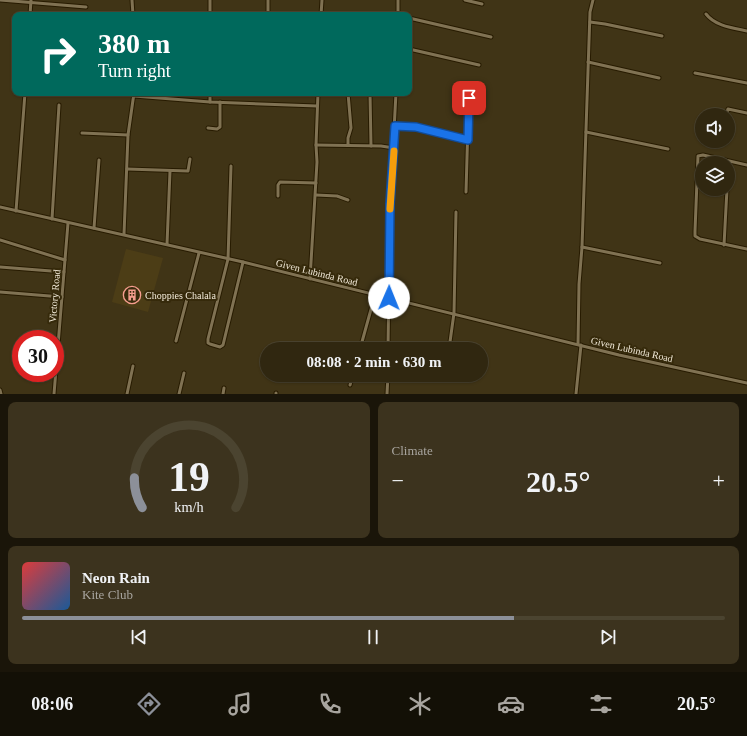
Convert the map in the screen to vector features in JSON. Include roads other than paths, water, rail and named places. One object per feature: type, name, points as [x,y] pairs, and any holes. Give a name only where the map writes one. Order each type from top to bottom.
[{"type":"street","points":[[0,0],[31,1],[86,7]]},
{"type":"street","points":[[132,0],[133,12]]},
{"type":"street","points":[[210,0],[210,12]]},
{"type":"street","points":[[268,0],[268,12]]},
{"type":"street","points":[[321,12],[322,0]]},
{"type":"street","points":[[398,0],[398,12]]},
{"type":"street","points":[[465,0],[482,4]]},
{"type":"street","points":[[576,394],[580,345],[579,284],[582,247],[588,62],[590,22],[593,0]]},
{"type":"street","points":[[30,12],[31,1]]},
{"type":"street","points":[[706,14],[710,19],[717,23],[747,31]]},
{"type":"street","points":[[412,19],[491,37]]},
{"type":"street","points":[[590,22],[662,36]]},
{"type":"street","points":[[412,50],[479,65]]},
{"type":"street","points":[[588,62],[659,78]]},
{"type":"street","points":[[695,73],[747,83]]},
{"type":"street","points":[[466,192],[469,89]]},
{"type":"street","points":[[16,211],[25,96]]},
{"type":"street","points":[[124,234],[128,135],[134,96]]},
{"type":"street","points":[[153,96],[210,102],[317,106]]},
{"type":"street","points":[[210,96],[210,102]]},
{"type":"street","points":[[310,279],[316,195],[318,96]]},
{"type":"street","points":[[348,96],[351,128],[348,138],[348,146]]},
{"type":"street","points":[[370,96],[371,146]]},
{"type":"street","points":[[388,342],[390,204],[396,96]]},
{"type":"street","points":[[208,128],[217,129],[220,127],[220,102]]},
{"type":"street","points":[[52,219],[59,105]]},
{"type":"street","points":[[735,110],[747,113]]},
{"type":"street","points":[[395,126],[416,127],[468,140]]},
{"type":"street","points":[[586,132],[668,149]]},
{"type":"street","points":[[82,133],[128,135]]},
{"type":"street","points":[[316,145],[394,148]]},
{"type":"street","points":[[127,169],[188,171],[190,159]]},
{"type":"street","points":[[94,228],[99,160]]},
{"type":"street","points":[[735,163],[747,165]]},
{"type":"street","points":[[231,166],[228,259],[208,339],[208,343],[210,344],[220,347],[223,345],[243,262]]},
{"type":"street","points":[[167,244],[170,171]]},
{"type":"street","points":[[278,196],[278,185],[280,182],[316,183]]},
{"type":"street","points":[[316,195],[337,196],[348,200]]},
{"type":"street","points":[[696,196],[695,236],[700,239],[747,249]]},
{"type":"street","points":[[724,245],[727,196]]},
{"type":"street","name":"Given Lubinda Road","points":[[0,207],[167,244],[580,345],[747,383]]},
{"type":"street","points":[[450,342],[454,313],[456,212]]},
{"type":"street","name":"Victory Road","points":[[54,394],[68,223]]},
{"type":"street","points":[[0,240],[65,260]]},
{"type":"street","points":[[582,247],[660,263]]},
{"type":"street","points":[[176,341],[199,252]]},
{"type":"street","points":[[0,267],[64,272]]},
{"type":"street","points":[[0,292],[62,297]]},
{"type":"street","points":[[362,342],[375,295]]},
{"type":"street","points":[[127,394],[133,366]]},
{"type":"street","points":[[179,394],[184,373]]},
{"type":"street","points":[[387,394],[388,382]]},
{"type":"street","points":[[223,394],[224,388]]},
{"type":"street","points":[[0,390],[1,394]]},
{"type":"place","name":"Choppies Chalala","points":[[132,295]]}]
